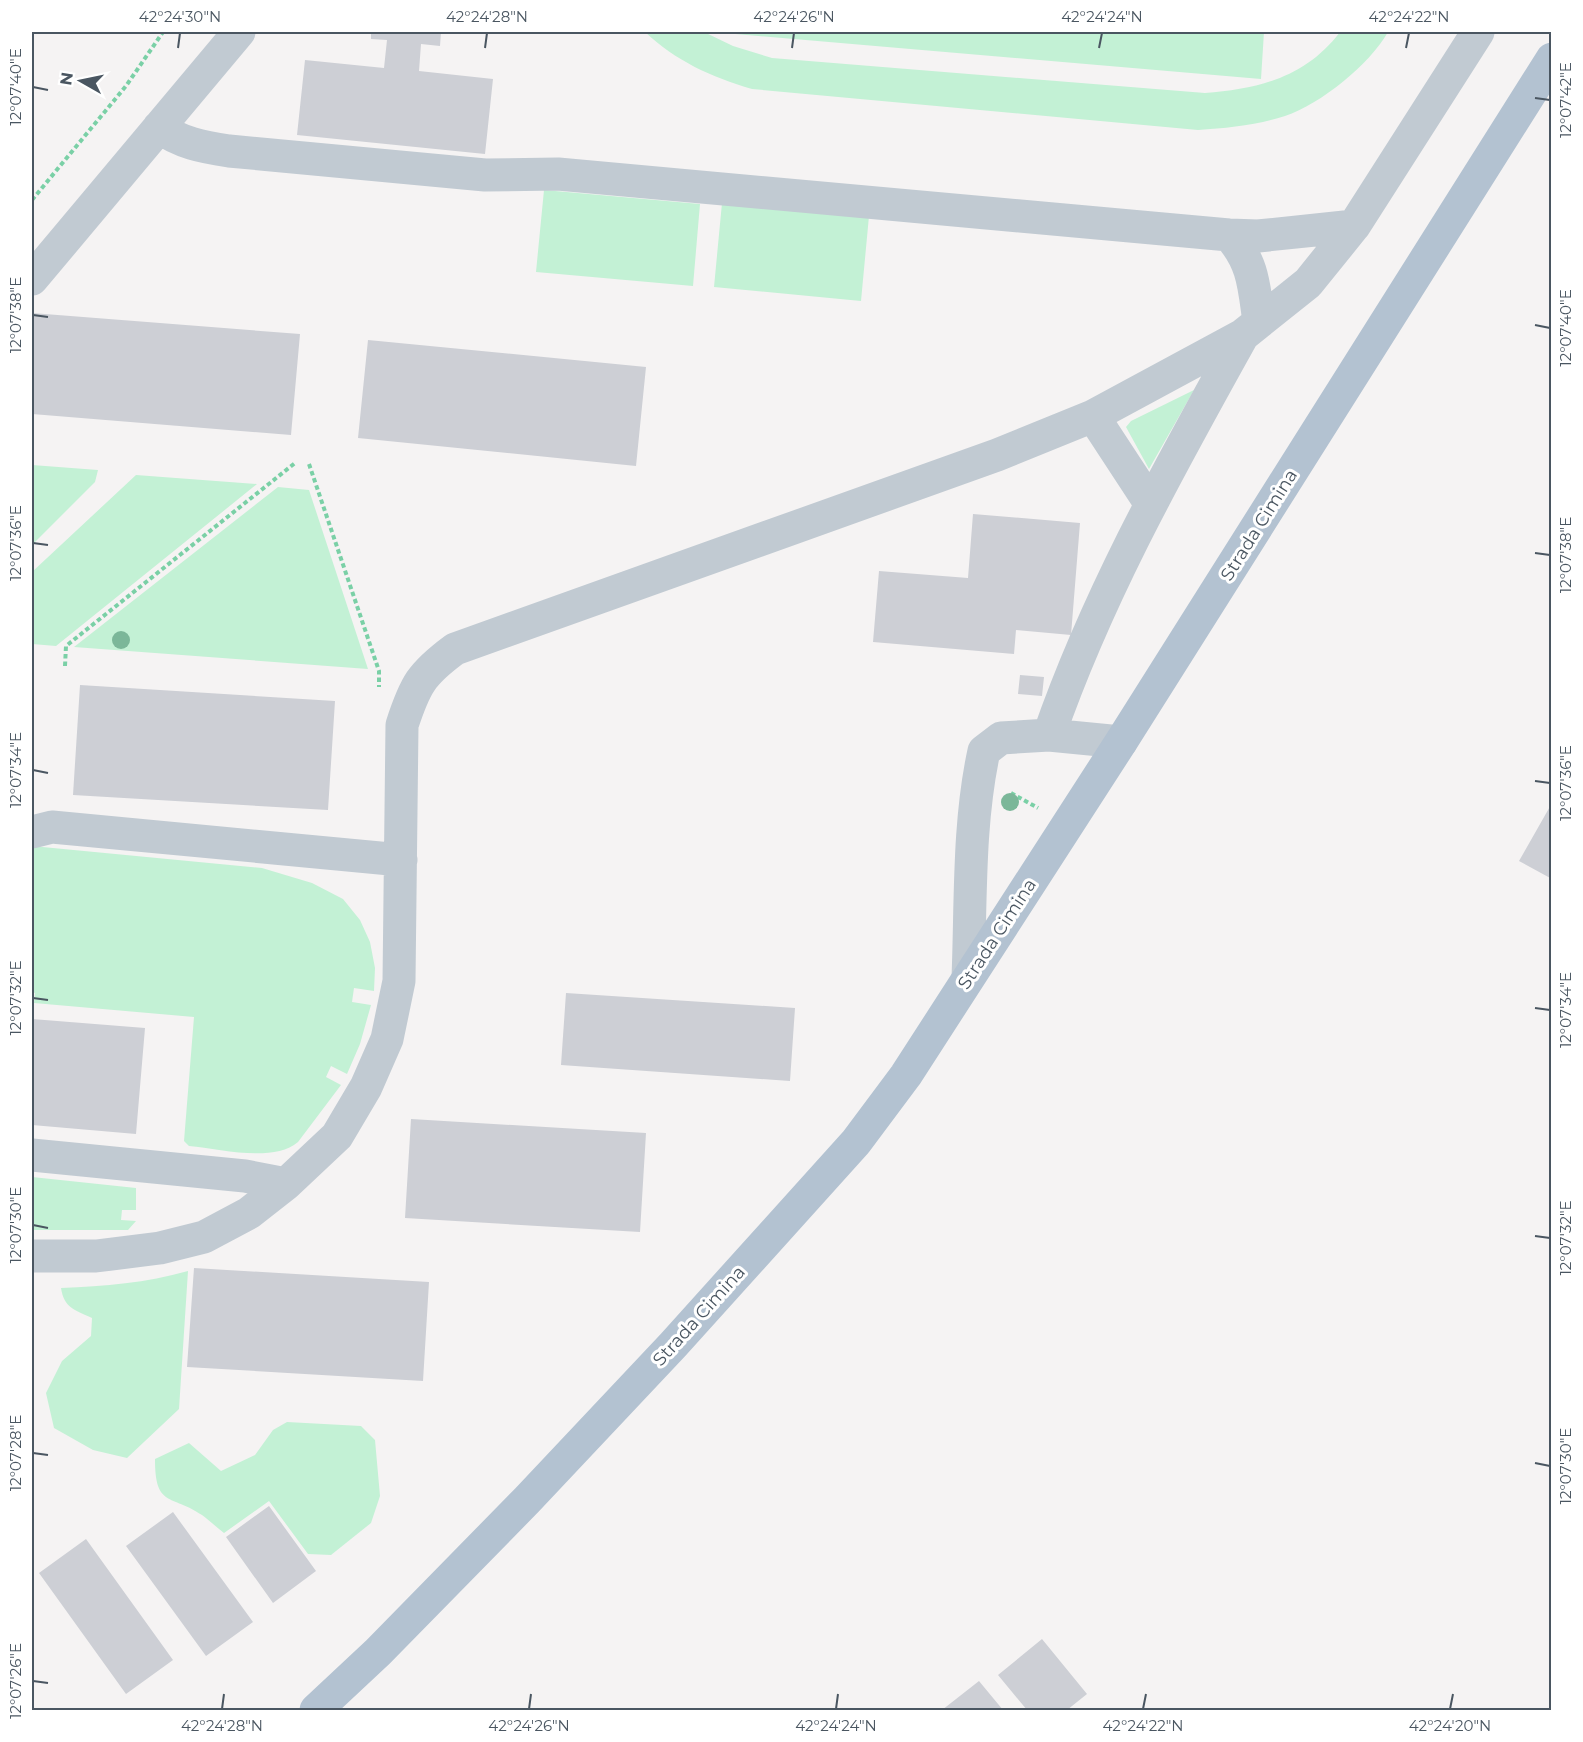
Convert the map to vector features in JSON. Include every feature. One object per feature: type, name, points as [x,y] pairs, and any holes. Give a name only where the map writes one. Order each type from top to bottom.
[{"type":"main road","name":"Strada Cimina","points":[[316,1710],[378,1653],[527,1500],[673,1345],[856,1142],[906,1075],[1068,825],[1551,59]]},
{"type":"lane","points":[[32,279],[239,32]]},
{"type":"lane","points":[[32,1256],[96,1256],[160,1248],[204,1237],[249,1213],[286,1184],[337,1136],[366,1087],[387,1039],[399,981],[402,725],[412,693],[430,668],[455,650],[997,455],[1093,416],[1251,329],[1308,283],[1354,226],[1478,32]]},
{"type":"lane","points":[[159,127],[172,137],[198,147],[229,152],[484,175],[558,174],[1229,235],[1258,236],[1354,226]]},
{"type":"lane","points":[[1049,735],[1086,636],[1150,503],[1251,329],[1251,268],[1241,249],[1229,235]]},
{"type":"lane","points":[[1093,416],[1150,503]]},
{"type":"lane","points":[[968,978],[979,775],[984,750],[1001,738],[1049,735],[1121,742]]},
{"type":"lane","points":[[32,832],[52,827],[401,861]]},
{"type":"lane","points":[[32,1155],[245,1176],[286,1184]]},
{"type":"path","points":[[32,200],[126,86],[163,32]]},
{"type":"path","points":[[64,666],[66,646],[295,463]]},
{"type":"path","points":[[309,464],[379,672],[379,691]]},
{"type":"path","points":[[979,775],[1068,825]]},
{"type":"green space","points":[[645,32],[704,32],[733,46],[772,58],[1205,93],[1244,88],[1280,78],[1312,60],[1340,32],[1388,32],[1369,57],[1343,82],[1299,110],[1253,124],[1198,130],[752,89],[695,67],[669,51]]},
{"type":"green space","points":[[712,32],[1264,32],[1261,79]]},
{"type":"green space","points":[[544,190],[700,204],[693,286],[536,272]]},
{"type":"green space","points":[[722,203],[869,216],[861,301],[714,287]]},
{"type":"green space","points":[[1194,390],[1149,469],[1126,427],[1131,421]]},
{"type":"green space","points":[[32,465],[98,470],[95,482],[32,545]]},
{"type":"green space","points":[[136,475],[257,484],[56,646],[32,644],[32,572]]},
{"type":"green space","points":[[278,487],[309,490],[368,669],[74,647]]},
{"type":"green space","points":[[32,846],[262,868],[312,883],[343,899],[360,920],[370,942],[375,968],[374,991],[354,988],[352,1002],[371,1005],[360,1044],[347,1074],[331,1066],[326,1077],[341,1085],[298,1142],[275,1152],[246,1153],[189,1146],[184,1141],[194,1017],[34,1003],[35,993],[32,992]]},
{"type":"green space","points":[[32,1177],[136,1188],[136,1210],[122,1210],[121,1220],[136,1221],[128,1230],[32,1230]]},
{"type":"green space","points":[[188,1271],[179,1409],[127,1458],[93,1450],[54,1428],[46,1393],[62,1361],[91,1336],[92,1318],[68,1304],[62,1295],[61,1288],[125,1283]]},
{"type":"green space","points":[[287,1422],[361,1426],[375,1440],[380,1496],[371,1523],[331,1555],[308,1554],[269,1501],[224,1533],[202,1515],[167,1498],[162,1493],[158,1485],[155,1459],[189,1443],[221,1471],[255,1455],[273,1430]]},
{"type":"building","points":[[371,32],[441,32],[440,46],[421,44],[419,71],[493,79],[485,154],[297,135],[305,60],[384,68],[387,40],[371,39]]},
{"type":"building","points":[[32,313],[300,334],[291,435],[32,414]]},
{"type":"building","points":[[368,340],[646,367],[636,466],[358,438]]},
{"type":"building","points":[[973,514],[1080,523],[1071,635],[1016,630],[1014,654],[873,642],[879,571],[968,578]]},
{"type":"building","points":[[1020,675],[1044,677],[1042,696],[1018,694]]},
{"type":"building","points":[[80,685],[335,701],[328,810],[73,795]]},
{"type":"building","points":[[1552,803],[1552,879],[1519,861]]},
{"type":"building","points":[[566,993],[795,1008],[790,1081],[561,1065]]},
{"type":"building","points":[[32,1019],[145,1028],[136,1134],[32,1125]]},
{"type":"building","points":[[411,1119],[646,1133],[640,1232],[405,1218]]},
{"type":"building","points":[[194,1268],[429,1282],[423,1381],[187,1367]]},
{"type":"building","points":[[269,1506],[316,1571],[273,1603],[226,1537]]},
{"type":"building","points":[[173,1512],[253,1622],[206,1656],[126,1546]]},
{"type":"building","points":[[86,1539],[173,1660],[126,1694],[39,1573]]},
{"type":"building","points":[[1042,1639],[1087,1694],[1067,1710],[1027,1710],[998,1675]]},
{"type":"building","points":[[979,1681],[1003,1710],[942,1710]]}]
